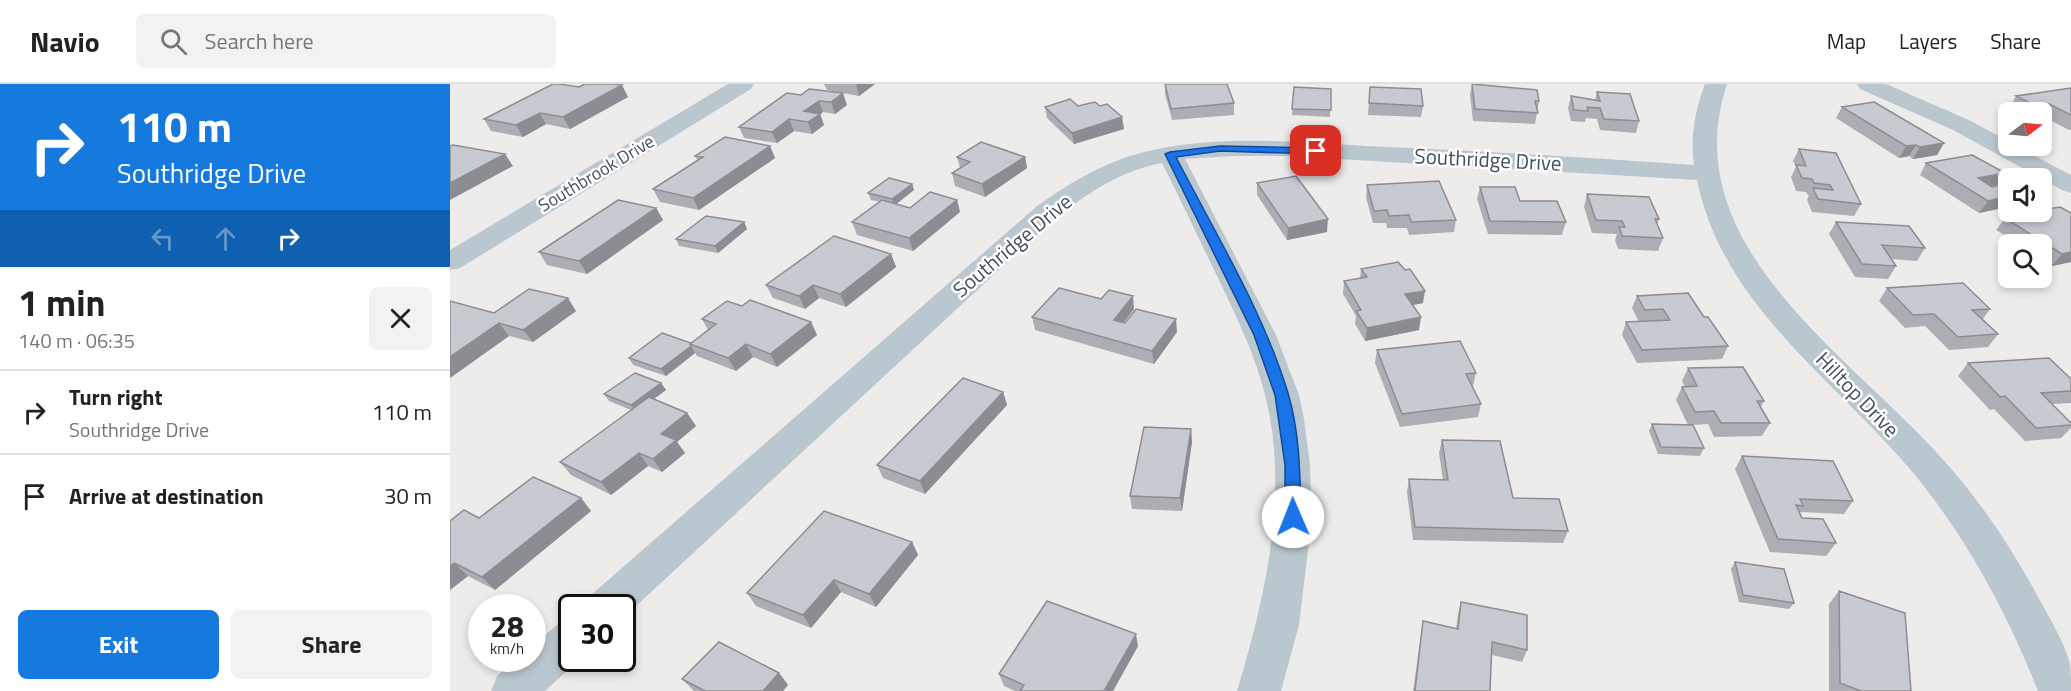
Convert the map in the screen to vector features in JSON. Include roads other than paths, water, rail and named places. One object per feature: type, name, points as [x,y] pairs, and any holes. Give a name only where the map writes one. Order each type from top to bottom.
[{"type":"street","name":"Southbrook Drive","points":[[450,262],[743,84]]},
{"type":"street","name":"Hilltop Drive","points":[[1716,84],[1706,112],[1703,151],[1718,215],[1731,242],[1751,274],[1793,327],[1927,464],[1969,518],[2001,568],[2037,636],[2060,691]]},
{"type":"street","points":[[1868,84],[1962,125],[2071,185]]},
{"type":"street","name":"Southridge Drive","points":[[622,594],[1045,213],[1071,193],[1102,176],[1151,158],[1220,148],[1470,158],[1709,173]]},
{"type":"street","points":[[1170,154],[1261,335],[1282,395],[1287,419],[1292,465],[1293,517],[1278,625],[1259,691]]},
{"type":"street","points":[[513,691],[558,651]]}]
